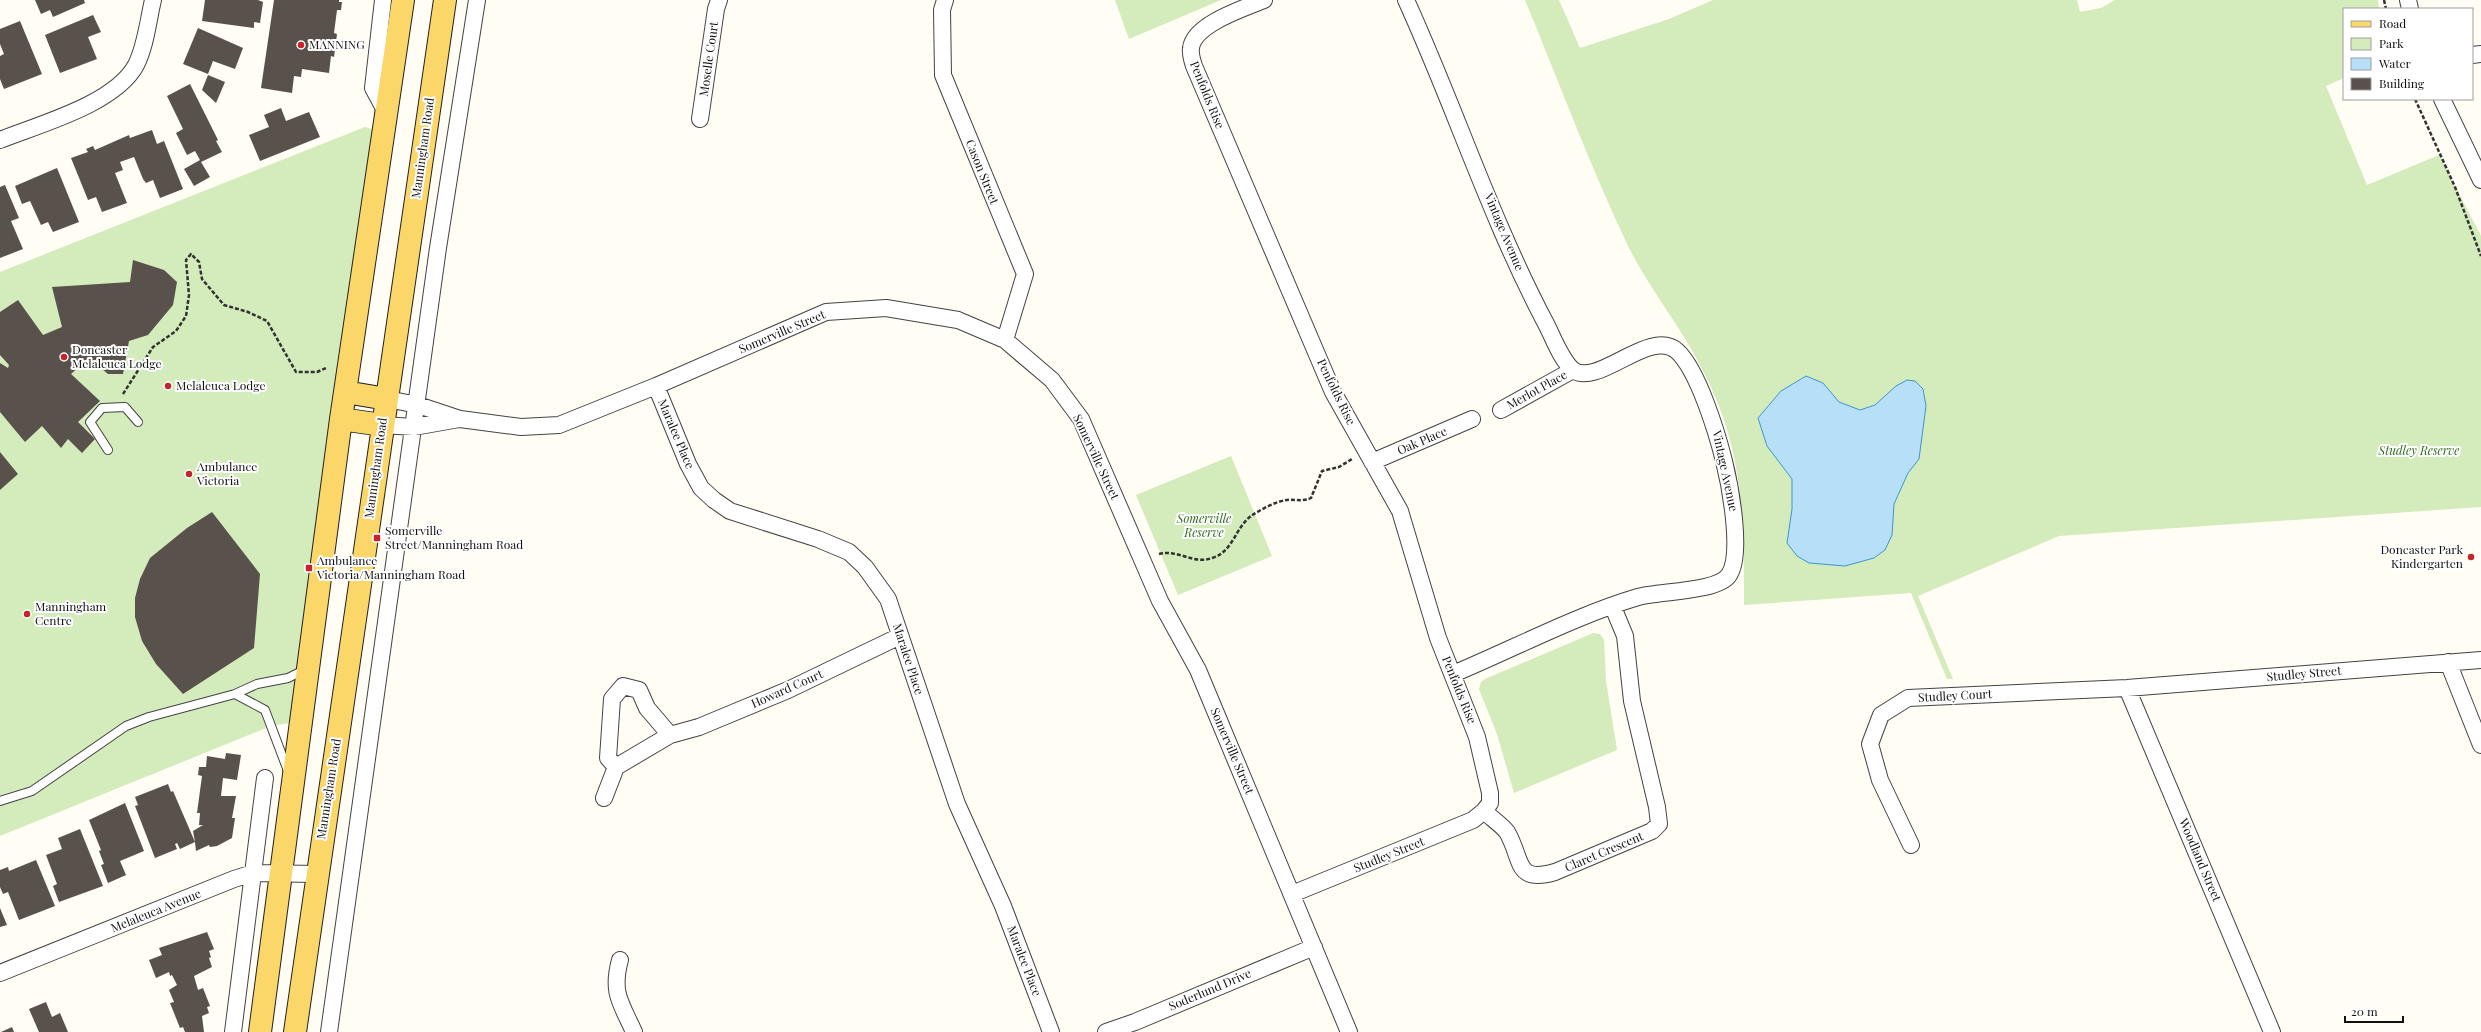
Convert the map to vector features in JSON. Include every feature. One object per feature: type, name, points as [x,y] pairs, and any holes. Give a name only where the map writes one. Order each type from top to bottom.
[{"type":"main road","points":[[260,1032],[345,392],[403,0]]},
{"type":"main road","name":"Manningham Road","points":[[295,1032],[382,425],[445,0]]},
{"type":"main road","points":[[345,392],[387,399]]},
{"type":"main road","points":[[342,419],[382,425]]},
{"type":"street","points":[[0,140],[86,106],[106,95],[125,81],[136,64],[143,45],[153,0]]},
{"type":"street","points":[[383,0],[373,88],[387,114]]},
{"type":"street","points":[[329,1032],[418,405],[438,248],[476,0]]},
{"type":"street","name":"Moselle Court","points":[[700,119],[716,9],[720,0]]},
{"type":"street","name":"Cason Street","points":[[945,0],[942,10],[943,75],[1025,274],[1005,340]]},
{"type":"street","name":"Penfolds Rise","points":[[1264,0],[1205,27],[1195,38],[1191,46],[1194,66],[1334,392],[1400,511],[1438,638],[1478,737],[1490,793],[1490,803],[1484,811]]},
{"type":"street","name":"Vintage Avenue","points":[[1412,2],[1524,282],[1564,357],[1573,370],[1583,373],[1594,372],[1648,348],[1664,344],[1676,351],[1694,376],[1715,425],[1729,479],[1735,521],[1735,555],[1730,575],[1719,584],[1640,597],[1453,674]]},
{"type":"street","points":[[2442,100],[2481,180]]},
{"type":"street","name":"Somerville Street","points":[[387,399],[418,405],[460,419],[521,427],[559,425],[656,386],[826,312],[886,308],[958,320],[1005,340],[1052,380],[1081,419],[1160,601],[1198,670],[1349,1032]]},
{"type":"street","name":"Merlot Place","points":[[1501,410],[1573,370]]},
{"type":"street","name":"Maralee Place","points":[[656,386],[688,464],[701,488],[714,500],[730,511],[818,539],[849,552],[865,567],[888,599],[957,804],[1002,906],[1051,1032]]},
{"type":"street","name":"Somerville Street","points":[[382,425],[414,427],[460,419]]},
{"type":"street","name":"Oak Place","points":[[1370,458],[1472,420]]},
{"type":"street","name":"Claret Crescent","points":[[1484,811],[1506,832],[1523,867],[1530,875],[1538,877],[1652,831],[1659,824],[1657,807],[1632,701],[1625,636],[1613,607]]},
{"type":"street","name":"Howard Court","points":[[616,767],[670,735],[699,727],[788,690],[900,636]]},
{"type":"street","name":"Studley Street","points":[[2127,688],[2481,660]]},
{"type":"street","points":[[2448,662],[2481,745]]},
{"type":"street","points":[[604,798],[616,767],[608,758],[612,699],[623,686],[632,686],[639,690],[647,708],[670,735]]},
{"type":"street","name":"Studley Court","points":[[1911,845],[1880,780],[1870,744],[1881,715],[1908,698],[2127,688]]},
{"type":"street","name":"Woodland Street","points":[[2127,688],[2272,1032]]},
{"type":"street","points":[[234,1032],[265,778]]},
{"type":"street","name":"Studley Street","points":[[1292,894],[1473,820],[1484,811]]},
{"type":"street","name":"Melaleuca Avenue","points":[[0,973],[253,874],[282,872],[317,874]]},
{"type":"street","name":"Soderlund Drive","points":[[1106,1032],[1135,1022],[1314,947]]},
{"type":"street","points":[[620,960],[615,978],[616,992],[634,1032]]},
{"type":"lane","points":[[108,450],[90,422],[102,408],[125,407],[138,422]]},
{"type":"lane","points":[[0,801],[32,790],[126,726],[149,717],[235,694],[257,684],[293,676],[300,672],[308,662]]},
{"type":"lane","points":[[235,694],[265,710],[293,787]]},
{"type":"path","points":[[2415,100],[2455,187],[2481,256]]},
{"type":"path","points":[[125,407],[123,394],[153,347],[176,331],[186,316],[189,295],[186,260],[191,254],[199,262],[202,279],[224,305],[248,312],[267,321],[296,372],[317,372],[326,368]]},
{"type":"path","points":[[1141,560],[1171,552],[1199,560],[1214,558],[1227,549],[1250,517],[1287,500],[1306,501],[1312,498],[1322,471],[1370,458]]},
{"type":"green space","points":[[1115,0],[1221,0],[1129,39]]},
{"type":"green space","name":"Studley Reserve","points":[[1525,0],[1559,0],[1580,48],[1669,19],[1713,0],[2077,0],[2080,12],[2101,8],[2115,0],[2378,0],[2379,8],[2343,8],[2343,78],[2326,86],[2367,185],[2439,155],[2481,236],[2481,507],[2059,536],[1918,596],[1953,679],[1947,679],[1911,593],[1744,605],[1742,513],[1739,484],[1734,456],[1716,398],[1693,353],[1675,322],[1646,278],[1628,246],[1588,155]]},
{"type":"green space","name":"Manningham Centre","points":[[365,127],[384,133],[301,721],[271,726],[0,836],[0,272]]},
{"type":"green space","name":"Somerville Reserve","points":[[1231,456],[1272,556],[1178,595],[1136,495]]},
{"type":"green space","points":[[1593,633],[1600,634],[1604,640],[1606,681],[1617,750],[1514,793],[1497,734],[1479,689],[1481,682]]},
{"type":"water","points":[[1806,376],[1823,383],[1839,402],[1860,410],[1875,405],[1896,386],[1907,380],[1915,381],[1923,389],[1926,406],[1919,459],[1908,473],[1894,504],[1892,535],[1885,550],[1874,558],[1845,566],[1809,563],[1797,556],[1787,543],[1792,509],[1792,479],[1767,446],[1758,418],[1781,391]]},
{"type":"building","points":[[35,0],[84,0],[85,3],[53,17],[50,10],[41,14]]},
{"type":"building","points":[[205,0],[258,0],[263,2],[260,23],[254,22],[254,28],[202,21]]},
{"type":"building","name":"MANNING","points":[[274,0],[339,0],[339,2],[342,2],[341,10],[337,10],[334,33],[337,34],[334,57],[331,56],[329,73],[302,69],[301,77],[294,76],[292,93],[261,88]]},
{"type":"building","points":[[93,15],[101,32],[88,37],[97,59],[60,73],[45,35]]},
{"type":"building","points":[[20,21],[42,74],[4,89],[0,79],[0,56],[4,54],[0,44],[0,29]]},
{"type":"building","points":[[198,28],[243,48],[235,69],[213,61],[208,74],[183,64]]},
{"type":"building","points":[[208,75],[225,82],[216,103],[202,90]]},
{"type":"building","points":[[190,84],[218,140],[216,141],[222,152],[201,162],[210,177],[194,186],[184,169],[200,160],[195,151],[187,155],[176,133],[183,129],[167,96]]},
{"type":"building","points":[[281,108],[286,121],[309,112],[320,137],[260,161],[249,135],[269,127],[264,115]]},
{"type":"building","points":[[152,130],[157,144],[164,141],[183,189],[160,198],[153,180],[146,183],[143,179],[134,157],[120,162],[123,170],[115,173],[127,203],[102,212],[96,197],[88,200],[71,158],[88,152],[86,149],[93,146],[95,150],[129,135],[130,138]]},
{"type":"building","points":[[57,168],[79,222],[53,232],[48,222],[41,225],[30,201],[22,204],[15,186]]},
{"type":"building","points":[[5,185],[19,218],[11,221],[23,249],[0,258],[0,187]]},
{"type":"building","name":"Doncaster Melaleuca Lodge","points":[[133,260],[164,270],[177,282],[173,305],[148,335],[129,341],[123,374],[108,374],[89,358],[71,374],[100,401],[78,422],[95,439],[82,453],[68,439],[61,448],[42,426],[25,442],[0,412],[0,363],[8,368],[9,365],[0,355],[0,312],[18,300],[43,335],[62,327],[52,287],[130,282]]},
{"type":"building","points":[[0,452],[18,474],[0,490]]},
{"type":"building","points":[[212,512],[260,574],[254,648],[183,694],[156,664],[142,641],[135,617],[135,598],[140,579],[150,558],[187,528]]},
{"type":"building","points":[[226,753],[241,755],[237,780],[223,778],[221,796],[236,796],[232,818],[235,818],[232,838],[217,846],[210,847],[209,845],[196,851],[193,831],[203,825],[199,825],[200,813],[197,813],[202,776],[198,775],[199,767],[206,767],[207,756],[225,759]]},
{"type":"building","points":[[168,784],[171,792],[173,791],[195,842],[180,849],[177,843],[175,844],[177,849],[155,858],[135,806],[138,805],[135,797]]},
{"type":"building","points":[[125,803],[144,851],[120,861],[126,875],[108,883],[101,865],[104,864],[99,851],[101,850],[89,820]]},
{"type":"building","points":[[80,829],[103,886],[59,902],[53,886],[57,884],[46,855],[62,849],[58,838]]},
{"type":"building","points":[[36,860],[55,906],[19,920],[8,892],[3,894],[0,887],[0,870],[8,867],[9,871]]},
{"type":"building","points":[[0,908],[7,925],[0,927]]},
{"type":"building","points":[[207,932],[214,949],[209,951],[211,957],[209,958],[212,967],[194,976],[198,990],[203,988],[210,1006],[207,1007],[209,1013],[202,1016],[204,1032],[185,1032],[183,1027],[180,1028],[170,1003],[174,1002],[169,990],[177,985],[172,975],[170,976],[169,972],[156,978],[149,960],[162,955],[159,948]]},
{"type":"building","points":[[46,1002],[52,1017],[60,1013],[68,1032],[39,1032],[29,1009]]},
{"type":"building","points":[[12,1027],[14,1032],[1,1032]]},
{"type":"place","name":"MANNING","points":[[301,45]]},
{"type":"place","name":"Doncaster Melaleuca Lodge","points":[[64,357]]},
{"type":"place","name":"Melaleuca Lodge","points":[[168,386]]},
{"type":"place","name":"Ambulance Victoria","points":[[189,474]]},
{"type":"place","name":"Somerville Street/Manningham Road","points":[[377,538]]},
{"type":"place","name":"Doncaster Park Kindergarten","points":[[2471,557]]},
{"type":"place","name":"Ambulance Victoria/Manningham Road","points":[[309,568]]},
{"type":"place","name":"Manningham Centre","points":[[27,614]]}]
